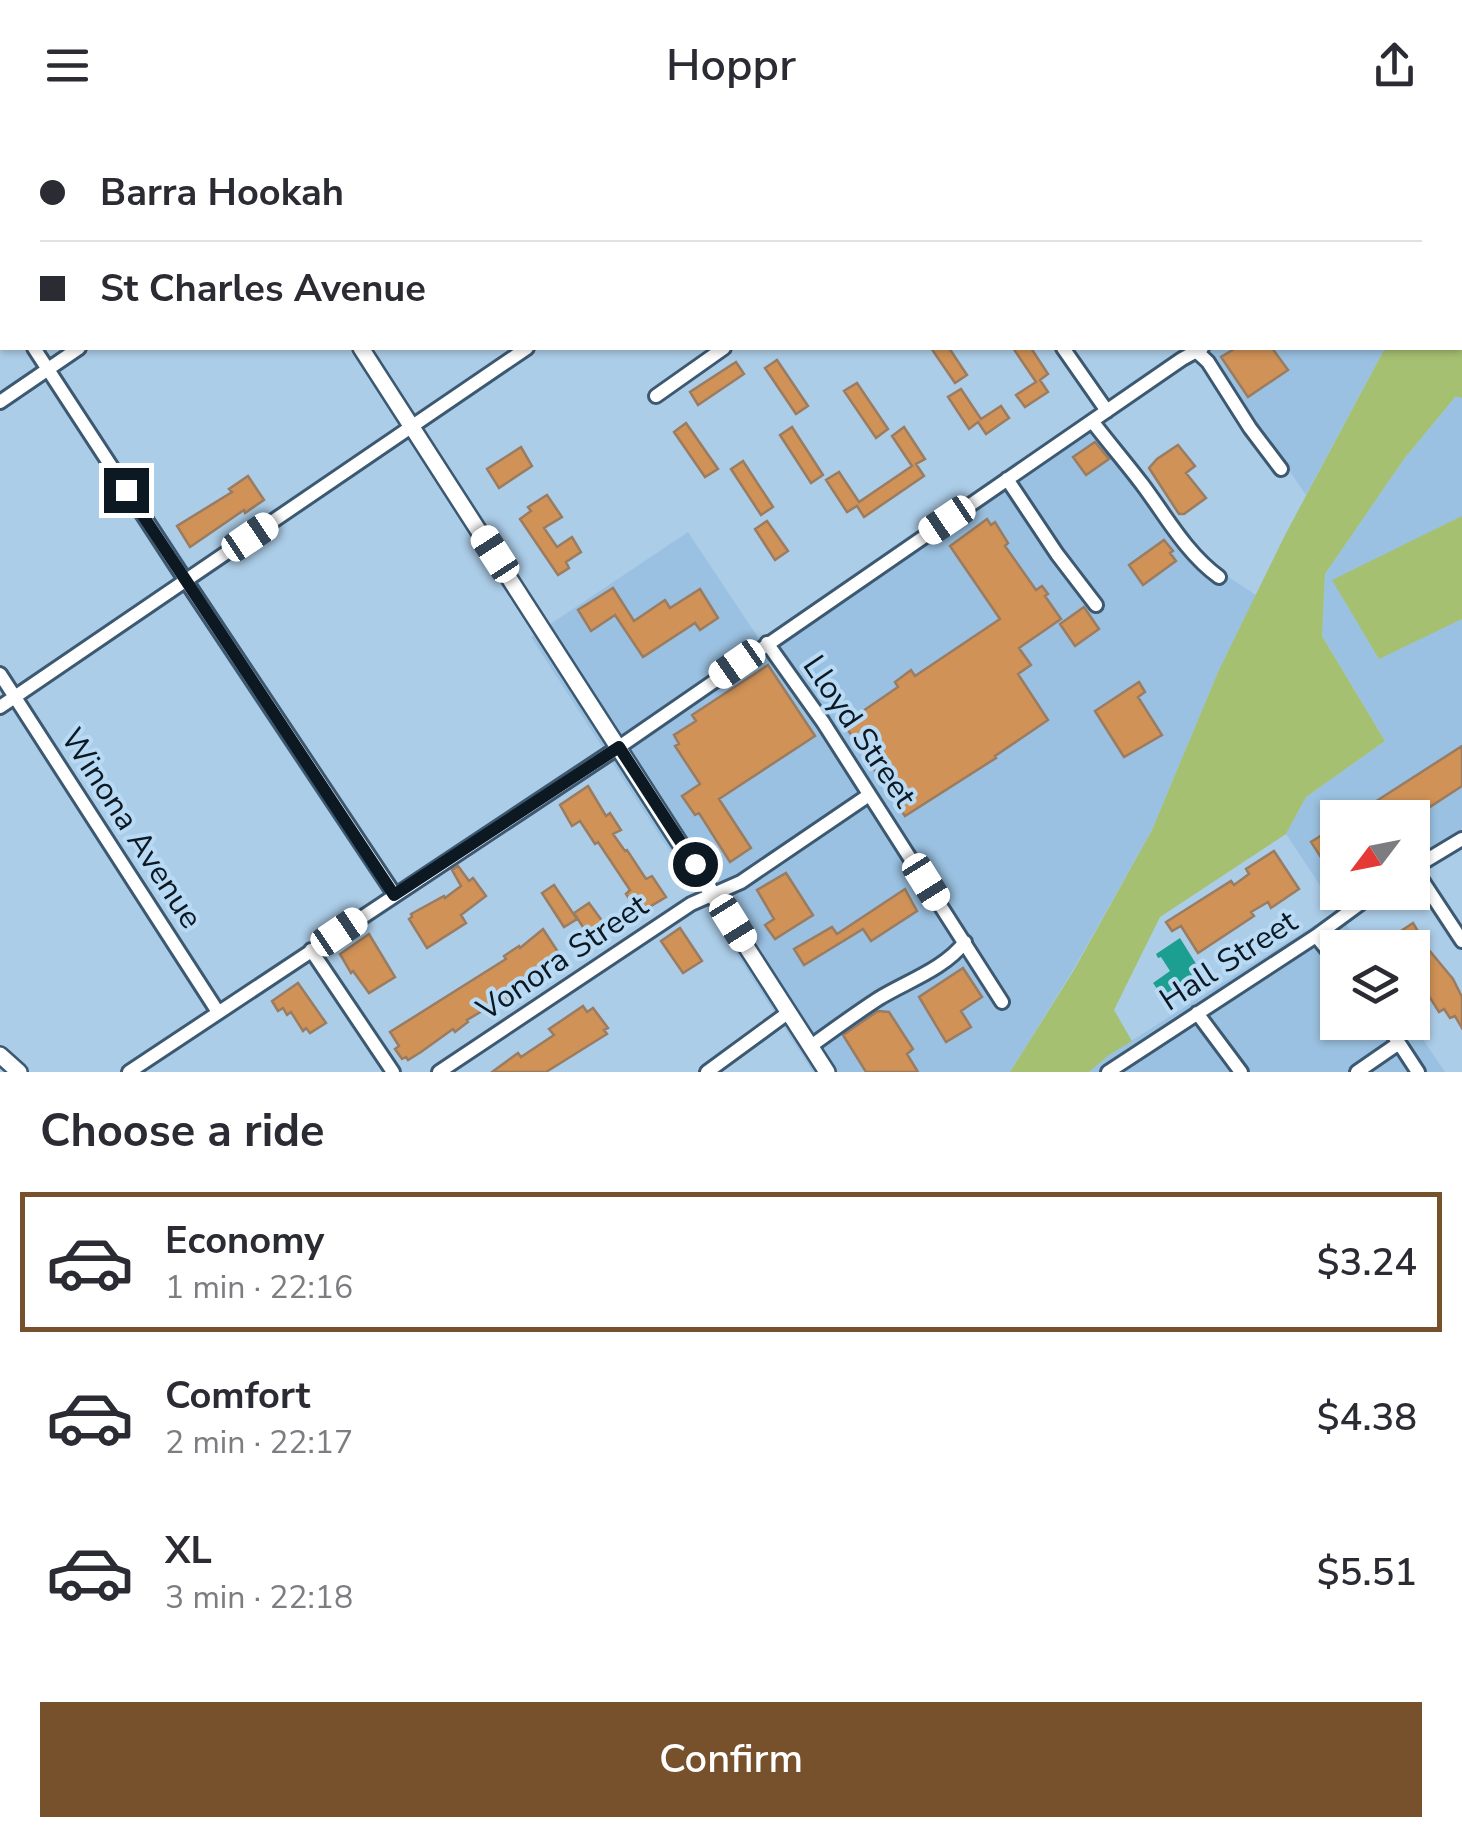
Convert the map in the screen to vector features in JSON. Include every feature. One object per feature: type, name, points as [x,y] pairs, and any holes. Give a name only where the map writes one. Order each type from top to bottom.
[{"type":"main road","points":[[362,350],[827,1072]]},
{"type":"main road","points":[[0,1055],[19,1072]]},
{"type":"street","points":[[35,350],[394,895]]},
{"type":"street","points":[[0,402],[76,350]]},
{"type":"street","points":[[0,707],[525,350]]},
{"type":"street","points":[[656,396],[721,350]]},
{"type":"street","points":[[1064,350],[1107,411]]},
{"type":"street","points":[[128,1072],[619,747],[1196,350]]},
{"type":"street","points":[[1198,350],[1281,469]]},
{"type":"street","points":[[1092,421],[1186,546],[1219,577]]},
{"type":"street","points":[[1006,479],[1096,606]]},
{"type":"street","name":"Lloyd Street","points":[[767,643],[823,722],[1002,1002]]},
{"type":"street","name":"Winona Avenue","points":[[0,674],[218,1012]]},
{"type":"street","name":"Vonora Street","points":[[440,1072],[690,904],[741,882],[870,795]]},
{"type":"street","points":[[1430,858],[1462,839]]},
{"type":"street","points":[[1430,893],[1462,940]]},
{"type":"street","name":"Hall Street","points":[[1108,1072],[1351,910]]},
{"type":"street","points":[[1316,936],[1320,941]]},
{"type":"street","points":[[811,1046],[882,997],[949,960],[965,942]]},
{"type":"street","points":[[312,950],[393,1072]]},
{"type":"street","points":[[707,1072],[790,1012]]},
{"type":"street","points":[[1197,1013],[1241,1072]]},
{"type":"street","points":[[1398,1040],[1418,1072]]},
{"type":"street","points":[[1357,1072],[1400,1043]]},
{"type":"shaded area","points":[[1206,350],[1384,350],[1306,495]]},
{"type":"shaded area","points":[[1384,350],[1462,350],[1462,398],[1456,396],[1404,459],[1325,574],[1322,636],[1385,741],[1306,797],[1286,834],[1160,917],[1114,1010],[1132,1041],[1089,1072],[1010,1072],[1074,970],[1152,830],[1218,672],[1285,535]]},
{"type":"shaded area","points":[[1457,395],[1462,398],[1462,829],[1430,850],[1430,800],[1320,800],[1320,885],[1286,834],[1306,797],[1385,741],[1322,636],[1325,574],[1404,459]]},
{"type":"shaded area","points":[[1103,423],[1204,561],[1256,595],[1218,672],[1152,830],[1010,1072],[813,1072],[531,637],[688,532],[767,651]]},
{"type":"shaded area","points":[[1462,516],[1462,619],[1379,659],[1332,580]]},
{"type":"shaded area","points":[[1337,911],[1350,930],[1320,930],[1320,1040],[1423,1040],[1445,1072],[1089,1072],[1109,1055]]},
{"type":"shaded area","points":[[1180,938],[1203,975],[1165,1000],[1153,983],[1170,971],[1156,954]]},
{"type":"building","points":[[932,350],[950,350],[967,375],[955,383]]},
{"type":"building","points":[[1014,350],[1032,350],[1048,374],[1040,380],[1048,392],[1025,407],[1016,395],[1036,382]]},
{"type":"building","points":[[1233,350],[1273,350],[1288,370],[1248,397],[1221,357]]},
{"type":"building","points":[[777,360],[808,406],[796,414],[765,368]]},
{"type":"building","points":[[736,362],[744,374],[698,405],[690,392]]},
{"type":"building","points":[[857,383],[888,429],[876,438],[844,391]]},
{"type":"building","points":[[961,389],[981,419],[1001,406],[1009,418],[986,434],[978,422],[969,429],[948,397]]},
{"type":"building","points":[[686,423],[718,469],[705,477],[674,432]]},
{"type":"building","points":[[792,427],[823,475],[811,483],[780,435]]},
{"type":"building","points":[[904,427],[925,459],[916,464],[924,476],[864,517],[857,506],[847,512],[826,480],[839,472],[859,502],[912,466],[892,436]]},
{"type":"building","points":[[1095,442],[1109,459],[1086,475],[1073,457]]},
{"type":"building","points":[[1178,445],[1195,466],[1186,473],[1206,498],[1184,514],[1179,514],[1149,468]]},
{"type":"building","points":[[521,447],[532,466],[499,488],[487,469]]},
{"type":"building","points":[[743,461],[773,507],[761,515],[731,469]]},
{"type":"building","points":[[248,476],[264,500],[190,547],[177,526],[232,492],[229,489]]},
{"type":"building","points":[[547,495],[562,517],[544,528],[557,547],[572,537],[581,552],[566,562],[569,568],[558,575],[520,519],[531,511],[528,507]]},
{"type":"building","points":[[987,519],[991,525],[995,522],[1008,543],[1005,546],[1036,590],[1042,586],[1061,619],[1019,648],[1031,665],[1018,674],[1048,720],[905,816],[844,724],[898,687],[895,682],[911,670],[915,676],[1000,619],[950,546]]},
{"type":"building","points":[[767,521],[788,551],[775,560],[755,529]]},
{"type":"building","points":[[1164,540],[1176,561],[1143,585],[1129,565]]},
{"type":"building","points":[[613,588],[634,621],[665,600],[670,608],[700,589],[718,618],[700,630],[695,623],[643,657],[615,615],[591,631],[578,610]]},
{"type":"building","points":[[1084,607],[1099,629],[1075,646],[1060,624]]},
{"type":"building","points":[[768,665],[815,736],[719,799],[751,848],[730,862],[699,813],[695,815],[682,796],[700,784],[675,746],[679,744],[674,735],[696,721],[692,715]]},
{"type":"building","points":[[1139,682],[1145,692],[1138,697],[1162,735],[1124,757],[1095,711]]},
{"type":"building","points":[[1462,746],[1462,786],[1430,807],[1430,800],[1378,800]]},
{"type":"building","points":[[588,786],[606,816],[610,813],[621,830],[613,834],[646,879],[652,876],[666,897],[639,913],[626,894],[630,890],[598,842],[595,844],[580,821],[572,826],[560,805]]},
{"type":"building","points":[[1320,836],[1320,856],[1311,842]]},
{"type":"building","points":[[1274,851],[1299,889],[1271,908],[1268,902],[1251,912],[1254,916],[1198,953],[1181,926],[1172,931],[1166,922],[1231,881],[1234,885],[1249,874],[1246,869]]},
{"type":"building","points":[[458,866],[486,896],[461,915],[466,923],[427,948],[409,919],[411,914],[461,886],[452,870]]},
{"type":"building","points":[[786,873],[813,915],[775,939],[765,925],[774,919],[757,890]]},
{"type":"building","points":[[554,885],[577,919],[564,927],[542,893]]},
{"type":"building","points":[[905,889],[917,911],[871,941],[863,929],[804,965],[794,949],[832,927],[837,934]]},
{"type":"building","points":[[589,903],[608,929],[592,941],[574,913]]},
{"type":"building","points":[[680,928],[702,961],[683,973],[661,941]]},
{"type":"building","points":[[543,929],[562,958],[534,974],[501,1005],[499,1001],[455,1032],[453,1029],[408,1060],[402,1059],[390,1032],[506,959],[504,956]]},
{"type":"building","points":[[369,934],[395,977],[369,993],[340,954]]},
{"type":"building","points":[[1430,951],[1462,997],[1462,1028],[1455,1016],[1450,1018],[1444,1009],[1439,1012],[1430,998]]},
{"type":"building","points":[[963,968],[982,997],[961,1011],[971,1027],[946,1042],[919,997]]},
{"type":"building","points":[[298,983],[326,1023],[310,1033],[306,1028],[303,1031],[291,1012],[287,1015],[283,1008],[278,1011],[272,1001]]},
{"type":"building","points":[[583,1006],[587,1012],[593,1008],[608,1028],[604,1030],[607,1034],[546,1072],[492,1072],[554,1035],[549,1029]]},
{"type":"building","points":[[878,1011],[889,1012],[913,1049],[907,1054],[918,1072],[866,1072],[843,1035]]},
{"type":"route","points":[[126,490],[394,895],[619,747],[695,864]]}]
